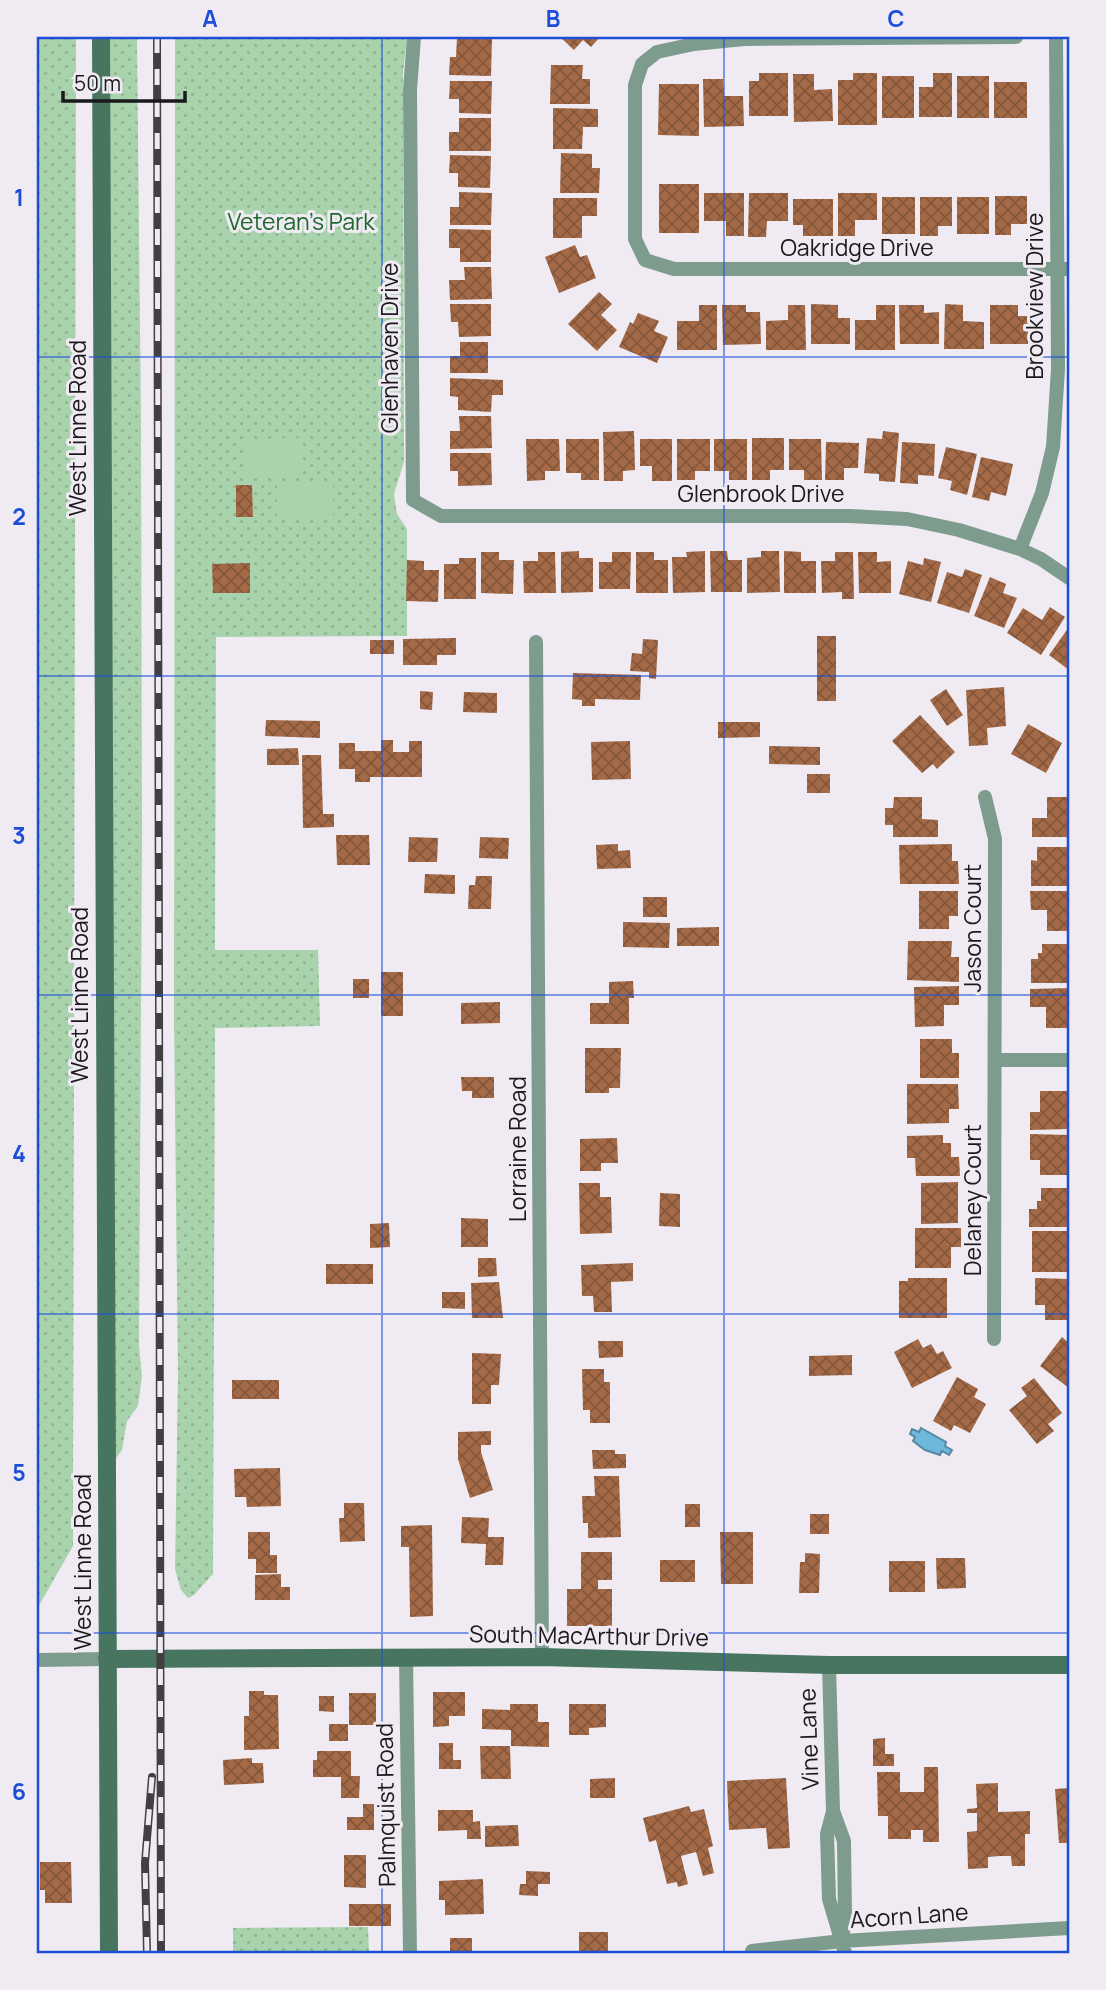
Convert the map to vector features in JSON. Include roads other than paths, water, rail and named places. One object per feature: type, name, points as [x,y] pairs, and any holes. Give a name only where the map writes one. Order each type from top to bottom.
[{"type":"street","name":"West Linne Road","points":[[101,37],[109,1953]]},
{"type":"street","name":"Glenhaven Drive","points":[[414,37],[410,90],[413,500],[441,516]]},
{"type":"street","name":"Oakridge Drive","points":[[1016,37],[744,39],[694,44],[657,52],[642,64],[635,85],[635,239],[645,260],[674,269],[1063,269]]},
{"type":"street","name":"Brookview Drive","points":[[1020,549],[1042,493],[1053,447],[1063,269],[1056,37]]},
{"type":"street","name":"Glenbrook Drive","points":[[441,516],[850,516],[907,519],[959,530],[1020,549],[1069,578]]},
{"type":"street","name":"Lorraine Road","points":[[536,642],[542,1657]]},
{"type":"street","name":"Jason Court","points":[[985,797],[995,839],[995,1060]]},
{"type":"street","points":[[995,1060],[1069,1060]]},
{"type":"street","name":"Delaney Court","points":[[994,1339],[995,1060]]},
{"type":"street","name":"South MacArthur Drive","points":[[107,1660],[406,1656],[829,1665],[1069,1665]]},
{"type":"street","name":"Palmquist Road","points":[[406,1656],[410,1953]]},
{"type":"street","points":[[37,1660],[107,1660]]},
{"type":"street","name":"Vine Lane","points":[[829,1665],[833,1811],[844,1841],[844,1947]]},
{"type":"street","name":"Acorn Lane","points":[[752,1951],[844,1947],[1069,1928]]},
{"type":"water","points":[[921,1428],[946,1442],[945,1446],[952,1450],[949,1455],[942,1451],[940,1455],[925,1450],[913,1441],[915,1437],[910,1434],[912,1429],[919,1432]]},
{"type":"railway","points":[[157,37],[161,1953]]},
{"type":"railway","points":[[147,1953],[145,1863],[152,1777]]},
{"type":"park label","name":"Veteran's Park","points":[[301,221]]}]
